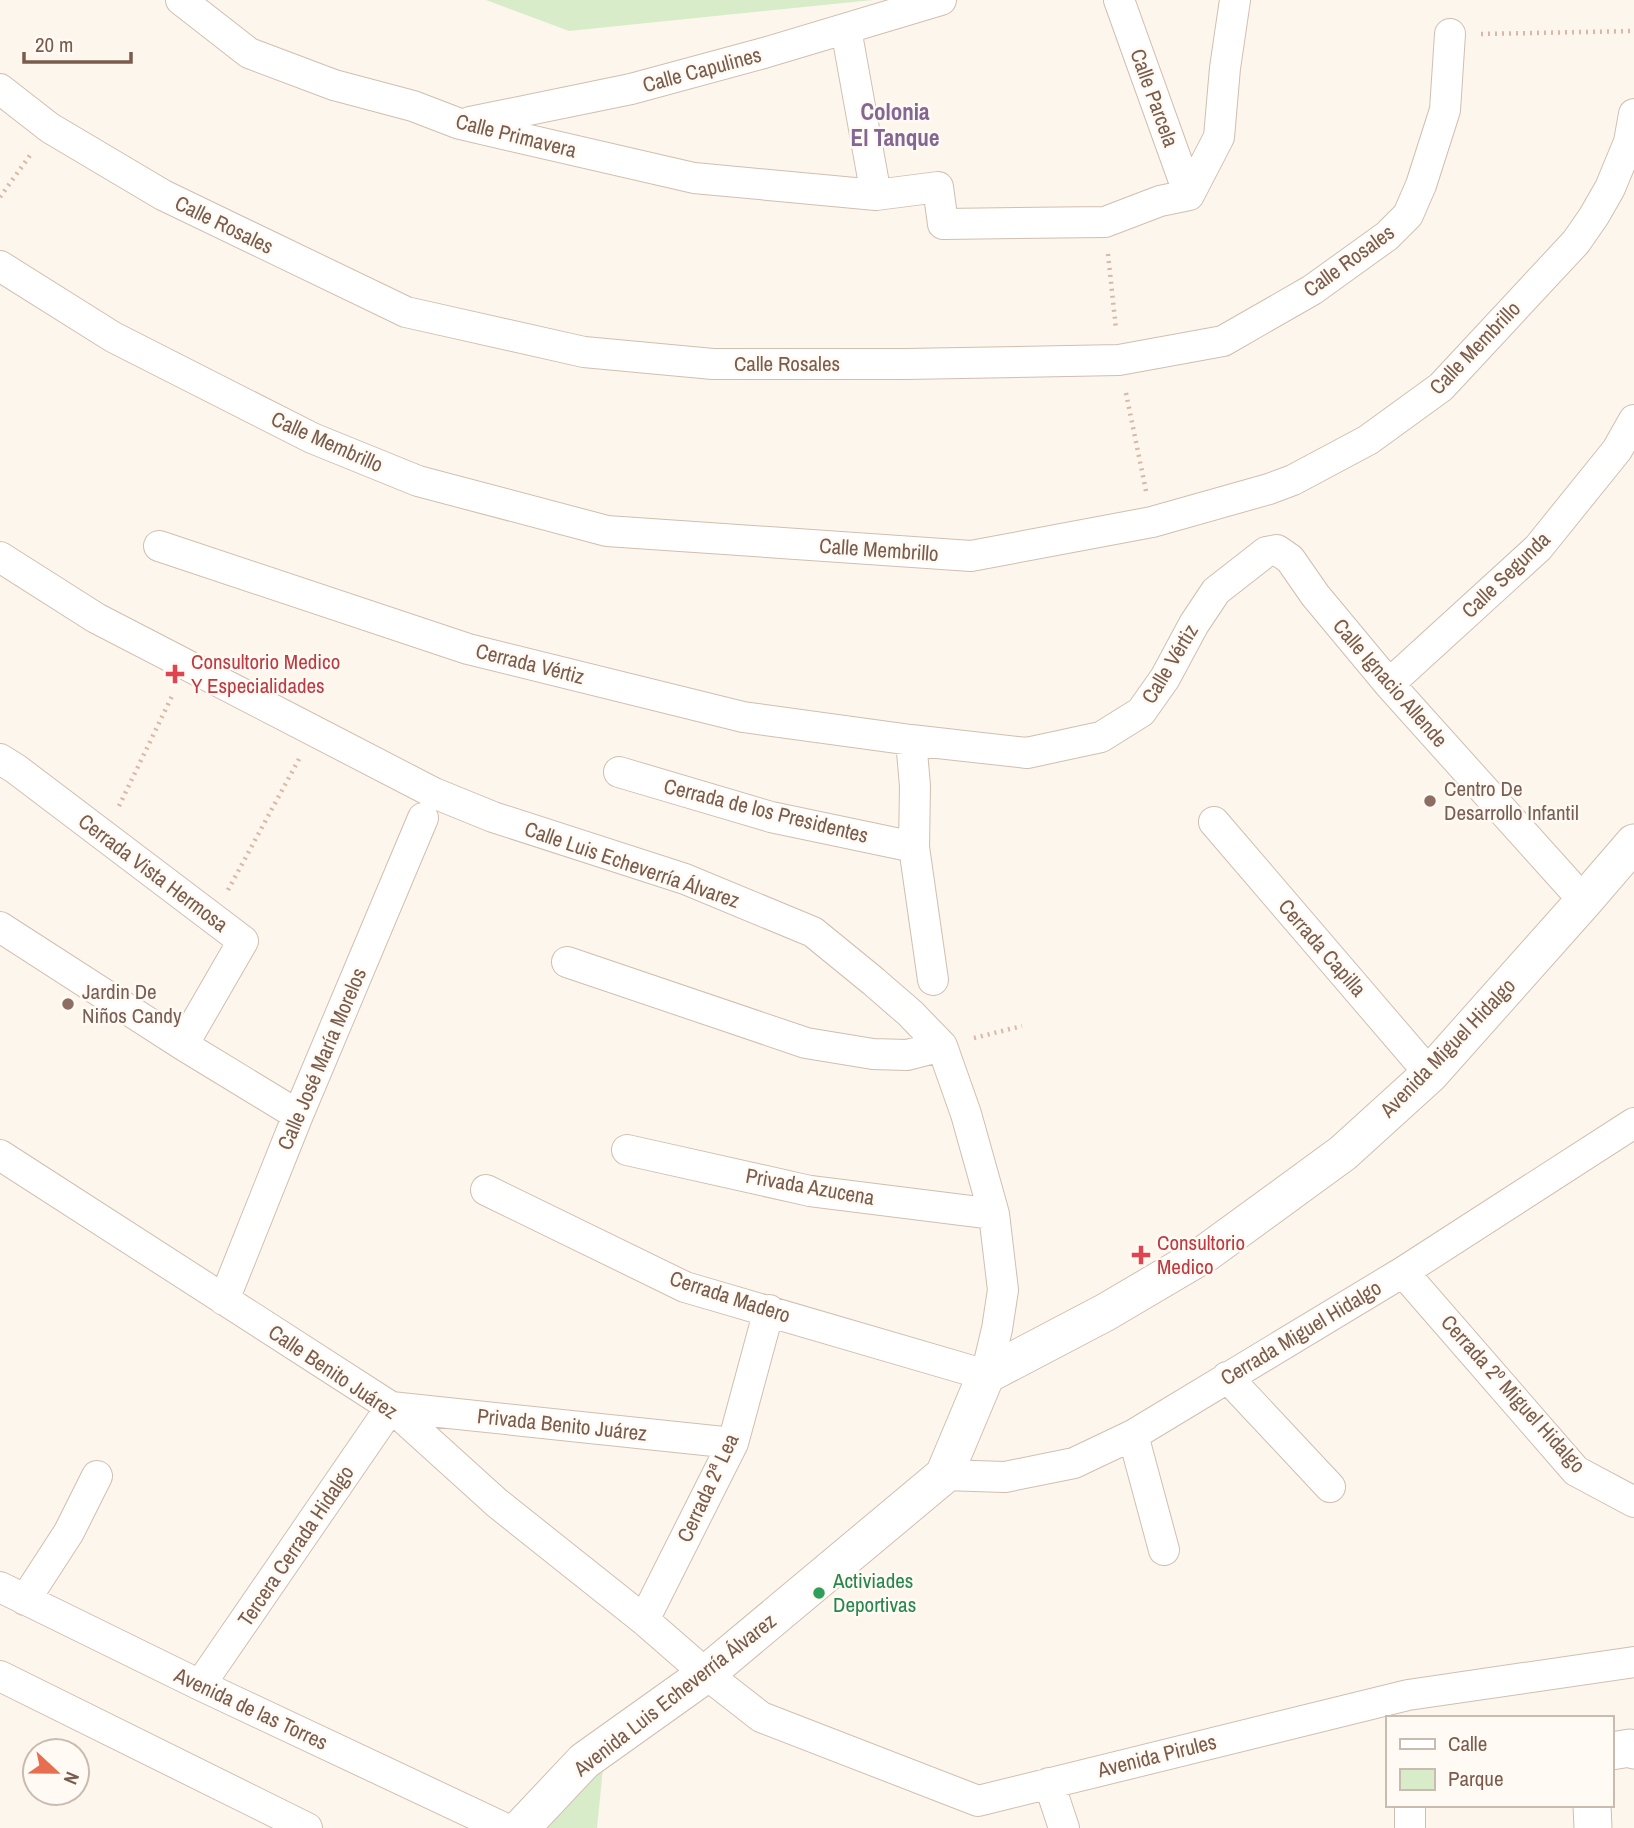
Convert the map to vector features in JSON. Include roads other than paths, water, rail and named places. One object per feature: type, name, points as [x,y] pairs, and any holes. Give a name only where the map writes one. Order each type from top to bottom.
[{"type":"street","name":"Calle Primavera","points":[[181,0],[249,52],[334,85],[413,106],[460,124],[694,178],[876,195],[938,187],[943,224],[1105,222],[1160,201],[1189,195]]},
{"type":"street","name":"Calle Capulines","points":[[460,124],[631,89],[941,0]]},
{"type":"street","name":"Calle Parcela","points":[[1119,0],[1189,195]]},
{"type":"street","name":"Calle Parcela","points":[[1189,195],[1219,137],[1235,0]]},
{"type":"street","points":[[846,29],[876,195]]},
{"type":"street","name":"Calle Rosales","points":[[0,89],[50,128],[163,195],[406,312],[584,352],[713,364],[1119,360],[1223,341],[1312,290],[1387,236],[1408,215],[1421,185],[1445,110],[1450,34]]},
{"type":"street","name":"Calle Membrillo","points":[[0,265],[113,337],[312,438],[418,481],[607,531],[971,556],[1152,522],[1269,489],[1293,480],[1368,440],[1441,387],[1576,242],[1610,188],[1629,142],[1634,114]]},
{"type":"street","name":"Calle Segunda","points":[[1389,684],[1538,548],[1617,450],[1634,420]]},
{"type":"street","name":"Cerrada Vértiz","points":[[159,545],[468,649],[743,717],[911,740]]},
{"type":"street","name":"Calle Ignacio Allende","points":[[1216,591],[1266,552],[1277,550],[1290,559],[1315,595],[1389,684],[1584,901]]},
{"type":"street","name":"Calle Luis Echeverría Álvarez","points":[[0,557],[96,618],[434,793],[493,817],[685,879],[813,932],[901,1005],[942,1045],[966,1114],[994,1214],[1003,1290],[986,1375]]},
{"type":"street","name":"Calle Vértiz","points":[[911,740],[1027,752],[1101,737],[1142,712],[1216,591]]},
{"type":"street","points":[[911,740],[915,786],[914,846],[933,981]]},
{"type":"street","name":"Cerrada Vista Hermosa","points":[[0,759],[243,941],[183,1045]]},
{"type":"street","name":"Cerrada de los Presidentes","points":[[619,772],[771,817],[914,846]]},
{"type":"street","name":"Calle José María Morelos","points":[[224,1300],[298,1115],[423,818]]},
{"type":"street","name":"Cerrada Capilla","points":[[1213,822],[1430,1074]]},
{"type":"street","name":"Avenida Miguel Hidalgo","points":[[986,1375],[1106,1312],[1206,1253],[1343,1153],[1430,1074],[1634,843]]},
{"type":"street","points":[[0,927],[183,1045],[298,1115]]},
{"type":"street","points":[[567,962],[806,1043],[873,1054],[906,1055],[942,1045]]},
{"type":"street","name":"Cerrada Miguel Hidalgo","points":[[944,1475],[1005,1477],[1074,1463],[1133,1435],[1403,1272],[1634,1123]]},
{"type":"street","name":"Privada Azucena","points":[[627,1150],[810,1191],[994,1214]]},
{"type":"street","name":"Calle Benito Juárez","points":[[0,1155],[391,1407],[497,1503],[645,1620],[706,1674]]},
{"type":"street","name":"Cerrada Madero","points":[[485,1190],[685,1287],[986,1375]]},
{"type":"street","name":"Cerrada 2º Miguel Hidalgo","points":[[1403,1272],[1576,1471],[1631,1494]]},
{"type":"street","name":"Cerrada 2ª Lea","points":[[645,1620],[733,1443],[769,1310]]},
{"type":"street","name":"Avenida Luis Echeverría Álvarez","points":[[521,1828],[584,1761],[706,1674],[944,1475],[986,1375]]},
{"type":"street","points":[[1227,1377],[1330,1488]]},
{"type":"street","name":"Privada Benito Juárez","points":[[391,1407],[733,1443]]},
{"type":"street","name":"Tercera Cerrada Hidalgo","points":[[200,1685],[391,1407]]},
{"type":"street","points":[[1133,1435],[1164,1550]]},
{"type":"street","points":[[12,1593],[69,1532],[97,1476]]},
{"type":"street","name":"Avenida de las Torres","points":[[12,1593],[504,1828]]},
{"type":"street","name":"Avenida Pirules","points":[[706,1674],[761,1717],[978,1801],[1049,1783],[1409,1706],[1634,1662]]},
{"type":"street","points":[[0,1676],[296,1826]]},
{"type":"street","points":[[1613,1751],[1630,1748],[1634,1750]]},
{"type":"street","points":[[1049,1783],[1063,1828]]},
{"type":"street","points":[[1410,1807],[1410,1828]]},
{"type":"street","points":[[1592,1807],[1593,1828]]},
{"type":"place","name":"Consultorio Medico Y Especialidades","points":[[175,674]]},
{"type":"place","name":"Centro De Desarrollo Infantil","points":[[1430,801]]},
{"type":"place","name":"Jardin De Niños Candy","points":[[68,1004]]},
{"type":"place","name":"Consultorio Medico","points":[[1141,1255]]},
{"type":"place","name":"Activiades Deportivas","points":[[819,1593]]},
{"type":"district","name":"Colonia El Tanque","points":[[895,125]]}]
